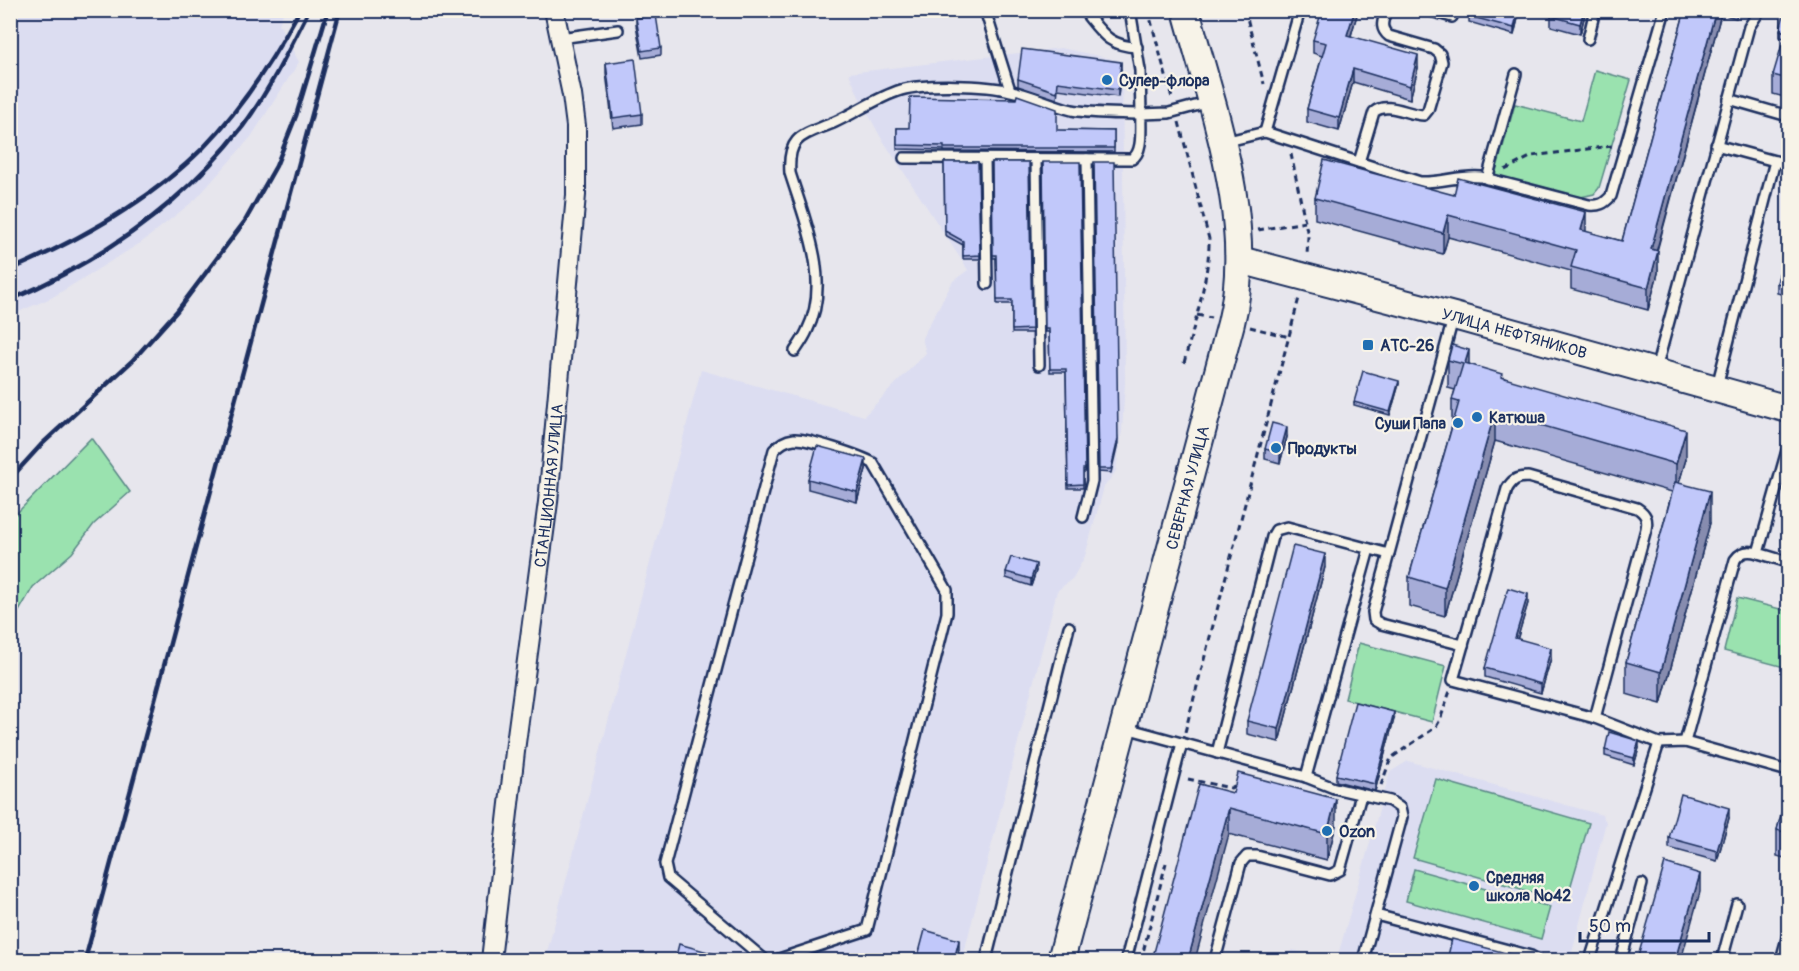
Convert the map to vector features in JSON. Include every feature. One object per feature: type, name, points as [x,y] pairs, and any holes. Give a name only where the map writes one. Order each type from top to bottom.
[{"type":"main road","name":"СЕВЕРНАЯ УЛИЦА","points":[[1061,960],[1235,308],[1239,285],[1235,206],[1222,142],[1186,10]]},
{"type":"main road","name":"УЛИЦА НЕФТЯНИКОВ","points":[[1239,260],[1454,316],[1788,409]]},
{"type":"street","name":"СТАНЦИОННАЯ УЛИЦА","points":[[491,960],[516,743],[548,502],[576,195],[576,126],[572,95],[554,10]]},
{"type":"lane","points":[[985,10],[1010,90]]},
{"type":"lane","points":[[1083,10],[1108,40],[1122,47],[1137,47]]},
{"type":"lane","points":[[904,158],[1125,159],[1136,156],[1139,150],[1141,114],[1140,70],[1130,10]]},
{"type":"lane","points":[[1265,132],[1300,10]]},
{"type":"lane","points":[[1359,162],[1374,112],[1385,107],[1424,115],[1428,110],[1442,62],[1440,54],[1434,49],[1389,36],[1384,32],[1382,26],[1386,10]]},
{"type":"lane","points":[[1427,10],[1452,17],[1454,10]]},
{"type":"lane","points":[[1588,39],[1595,10]]},
{"type":"lane","points":[[1222,142],[1265,132],[1420,182],[1435,183],[1466,176],[1487,179],[1589,206],[1598,206],[1611,196],[1665,10]]},
{"type":"lane","points":[[1656,372],[1749,27],[1760,10]]},
{"type":"lane","points":[[560,38],[618,30]]},
{"type":"lane","points":[[1487,179],[1516,74]]},
{"type":"lane","points":[[795,351],[808,331],[813,314],[817,273],[814,252],[790,173],[791,147],[798,137],[841,120],[902,90],[920,87],[952,86],[1010,90],[1074,110],[1141,114],[1176,112],[1211,102]]},
{"type":"lane","points":[[1729,99],[1788,116]]},
{"type":"lane","points":[[1716,145],[1788,164]]},
{"type":"lane","points":[[985,159],[987,284]]},
{"type":"lane","points":[[1036,159],[1039,365]]},
{"type":"lane","points":[[1083,517],[1092,481],[1087,159]]},
{"type":"lane","points":[[1716,389],[1775,161]]},
{"type":"lane","points":[[1454,316],[1373,612],[1374,620],[1381,624],[1463,645]]},
{"type":"lane","points":[[765,960],[668,878],[665,864],[774,450],[782,442],[796,439],[862,456],[873,463],[947,590],[947,613],[867,930],[776,960]]},
{"type":"lane","points":[[1758,553],[1788,447]]},
{"type":"lane","points":[[1595,718],[1648,521],[1644,513],[1637,508],[1528,477],[1519,477],[1511,482],[1507,489],[1453,680],[1595,718],[1659,742],[1685,742],[1788,771]]},
{"type":"lane","points":[[1217,753],[1272,537],[1276,530],[1287,527],[1389,554]]},
{"type":"lane","points":[[1306,777],[1369,549]]},
{"type":"lane","points":[[1685,742],[1738,554],[1744,551],[1788,561]]},
{"type":"lane","points":[[986,960],[1069,627]]},
{"type":"lane","points":[[1123,727],[1306,777],[1334,788],[1390,801],[1400,808],[1402,816],[1363,960]]},
{"type":"lane","points":[[1590,960],[1659,742]]},
{"type":"lane","points":[[1126,960],[1182,743]]},
{"type":"lane","points":[[1215,960],[1241,863],[1247,856],[1257,856],[1330,875],[1340,870],[1361,795]]},
{"type":"lane","points":[[1621,960],[1642,884]]},
{"type":"lane","points":[[1722,960],[1737,904]]},
{"type":"lane","points":[[1376,915],[1531,956],[1538,960]]},
{"type":"lane","points":[[1781,960],[1788,934]]},
{"type":"path","points":[[1148,10],[1209,239],[1210,250],[1184,363]]},
{"type":"path","points":[[1245,10],[1271,110]]},
{"type":"path","points":[[1182,743],[1298,309],[1304,276],[1308,236],[1288,139]]},
{"type":"path","points":[[1487,179],[1532,156],[1627,144]]},
{"type":"path","points":[[1377,799],[1386,767],[1391,758],[1436,726],[1440,720],[1453,680]]},
{"type":"path","points":[[1185,789],[1188,777],[1231,788],[1246,777]]},
{"type":"path","points":[[1141,960],[1168,857]]},
{"type":"shaded area","points":[[11,10],[284,11],[279,24],[299,62],[251,137],[196,199],[142,242],[51,298],[11,315]]},
{"type":"shaded area","points":[[1061,48],[1122,61],[1125,383],[1122,431],[1116,471],[1104,487],[1085,556],[1073,578],[1057,591],[962,960],[545,960],[701,370],[864,416],[926,353],[922,338],[953,281],[968,270],[880,136],[849,73]]},
{"type":"shaded area","name":"Средняя школа №42","points":[[1408,761],[1602,815],[1606,822],[1570,960],[1329,960],[1338,955],[1390,772]]},
{"type":"shaded area","points":[[1293,950],[1329,960],[1285,960]]},
{"type":"green space","points":[[1595,70],[1631,80],[1599,188],[1594,194],[1581,197],[1495,175],[1515,104],[1581,121]]},
{"type":"green space","points":[[91,438],[130,492],[94,524],[72,553],[33,587],[11,625],[11,519]]},
{"type":"green space","points":[[1737,598],[1788,611],[1788,668],[1724,651]]},
{"type":"green space","points":[[1359,643],[1446,666],[1432,722],[1345,699]]},
{"type":"green space","points":[[1436,779],[1589,823],[1566,902],[1413,858]]},
{"type":"green space","points":[[1414,869],[1550,907],[1541,939],[1406,901]]},
{"type":"building","points":[[1322,10],[1355,10],[1347,35],[1418,55],[1410,86],[1353,69],[1339,118],[1307,109],[1326,43],[1313,40]]},
{"type":"building","points":[[1471,10],[1518,10],[1514,28],[1469,16]]},
{"type":"building","points":[[1552,10],[1584,10],[1580,24],[1551,16]]},
{"type":"building","points":[[1685,10],[1716,10],[1651,249],[1658,251],[1648,288],[1571,267],[1576,250],[1448,215],[1443,233],[1315,198],[1324,160],[1454,195],[1458,178],[1586,212],[1581,230],[1622,241]]},
{"type":"building","points":[[1785,10],[1788,10],[1788,33],[1780,30]]},
{"type":"building","points":[[656,15],[661,48],[642,51],[636,18]]},
{"type":"building","points":[[1783,41],[1788,43],[1788,79],[1773,75]]},
{"type":"building","points":[[1022,49],[1121,62],[1118,90],[1058,82],[1057,92],[1018,79]]},
{"type":"building","points":[[635,59],[642,114],[613,118],[606,63]]},
{"type":"building","points":[[1017,95],[1057,109],[1057,130],[1114,131],[1114,148],[944,148],[944,146],[897,145],[897,128],[909,128],[910,97],[1016,99]]},
{"type":"building","points":[[944,162],[978,162],[980,255],[963,256],[963,241],[945,231]]},
{"type":"building","points":[[992,162],[1029,162],[1032,329],[1012,330],[1012,300],[997,300],[996,255],[993,255]]},
{"type":"building","points":[[1043,162],[1080,162],[1085,469],[1083,469],[1083,484],[1068,485],[1066,369],[1050,369],[1049,329],[1045,329]]},
{"type":"building","points":[[1094,162],[1114,162],[1118,439],[1111,469],[1099,469]]},
{"type":"building","points":[[1788,240],[1788,286],[1777,283]]},
{"type":"building","points":[[1452,345],[1469,350],[1465,363],[1502,374],[1501,377],[1686,430],[1676,464],[1495,412],[1445,588],[1409,577],[1459,402],[1452,400],[1463,364],[1448,360]]},
{"type":"building","points":[[1363,371],[1399,381],[1390,412],[1354,402]]},
{"type":"building","points":[[1272,423],[1287,427],[1280,453],[1265,449]]},
{"type":"building","points":[[817,446],[866,459],[857,492],[808,479]]},
{"type":"building","points":[[1675,482],[1710,491],[1661,672],[1626,662]]},
{"type":"building","points":[[1293,546],[1325,554],[1279,729],[1247,721]]},
{"type":"building","points":[[1011,557],[1036,564],[1031,579],[1006,572]]},
{"type":"building","points":[[1508,588],[1528,594],[1515,638],[1551,648],[1541,684],[1485,668]]},
{"type":"building","points":[[1355,702],[1394,712],[1375,784],[1336,775]]},
{"type":"building","points":[[1609,732],[1639,741],[1634,758],[1605,750]]},
{"type":"building","points":[[1238,773],[1336,799],[1327,834],[1229,808],[1188,960],[1152,960],[1199,784],[1233,793]]},
{"type":"building","points":[[1788,789],[1788,833],[1777,830]]},
{"type":"building","points":[[1681,794],[1729,808],[1717,851],[1669,838]]},
{"type":"building","points":[[1665,863],[1700,874],[1675,960],[1637,960]]},
{"type":"building","points":[[925,930],[959,940],[954,960],[917,960]]},
{"type":"building","points":[[1452,939],[1510,954],[1508,960],[1447,960]]},
{"type":"building","points":[[679,944],[730,958],[730,960],[675,960]]},
{"type":"building","points":[[1371,953],[1401,960],[1369,960]]},
{"type":"railway","points":[[10,300],[44,285],[108,249],[138,228],[194,181],[219,155],[252,113],[278,70],[309,10]]},
{"type":"railway","points":[[10,479],[41,445],[132,361],[177,311],[245,221],[276,166],[296,116],[328,10]]},
{"type":"railway","points":[[85,960],[340,10]]},
{"type":"railway","points":[[10,270],[62,246],[112,218],[160,186],[182,168],[217,133],[243,101],[277,51],[297,15]]},
{"type":"place","name":"Супер-флора","points":[[1107,80]]},
{"type":"place","name":"АТС-26","points":[[1368,345]]},
{"type":"place","name":"Катюша","points":[[1477,417]]},
{"type":"place","name":"Суши Папа","points":[[1458,423]]},
{"type":"place","name":"Продукты","points":[[1276,448]]},
{"type":"place","name":"Ozon","points":[[1327,831]]},
{"type":"place","name":"Средняя школа №42","points":[[1474,886]]}]
